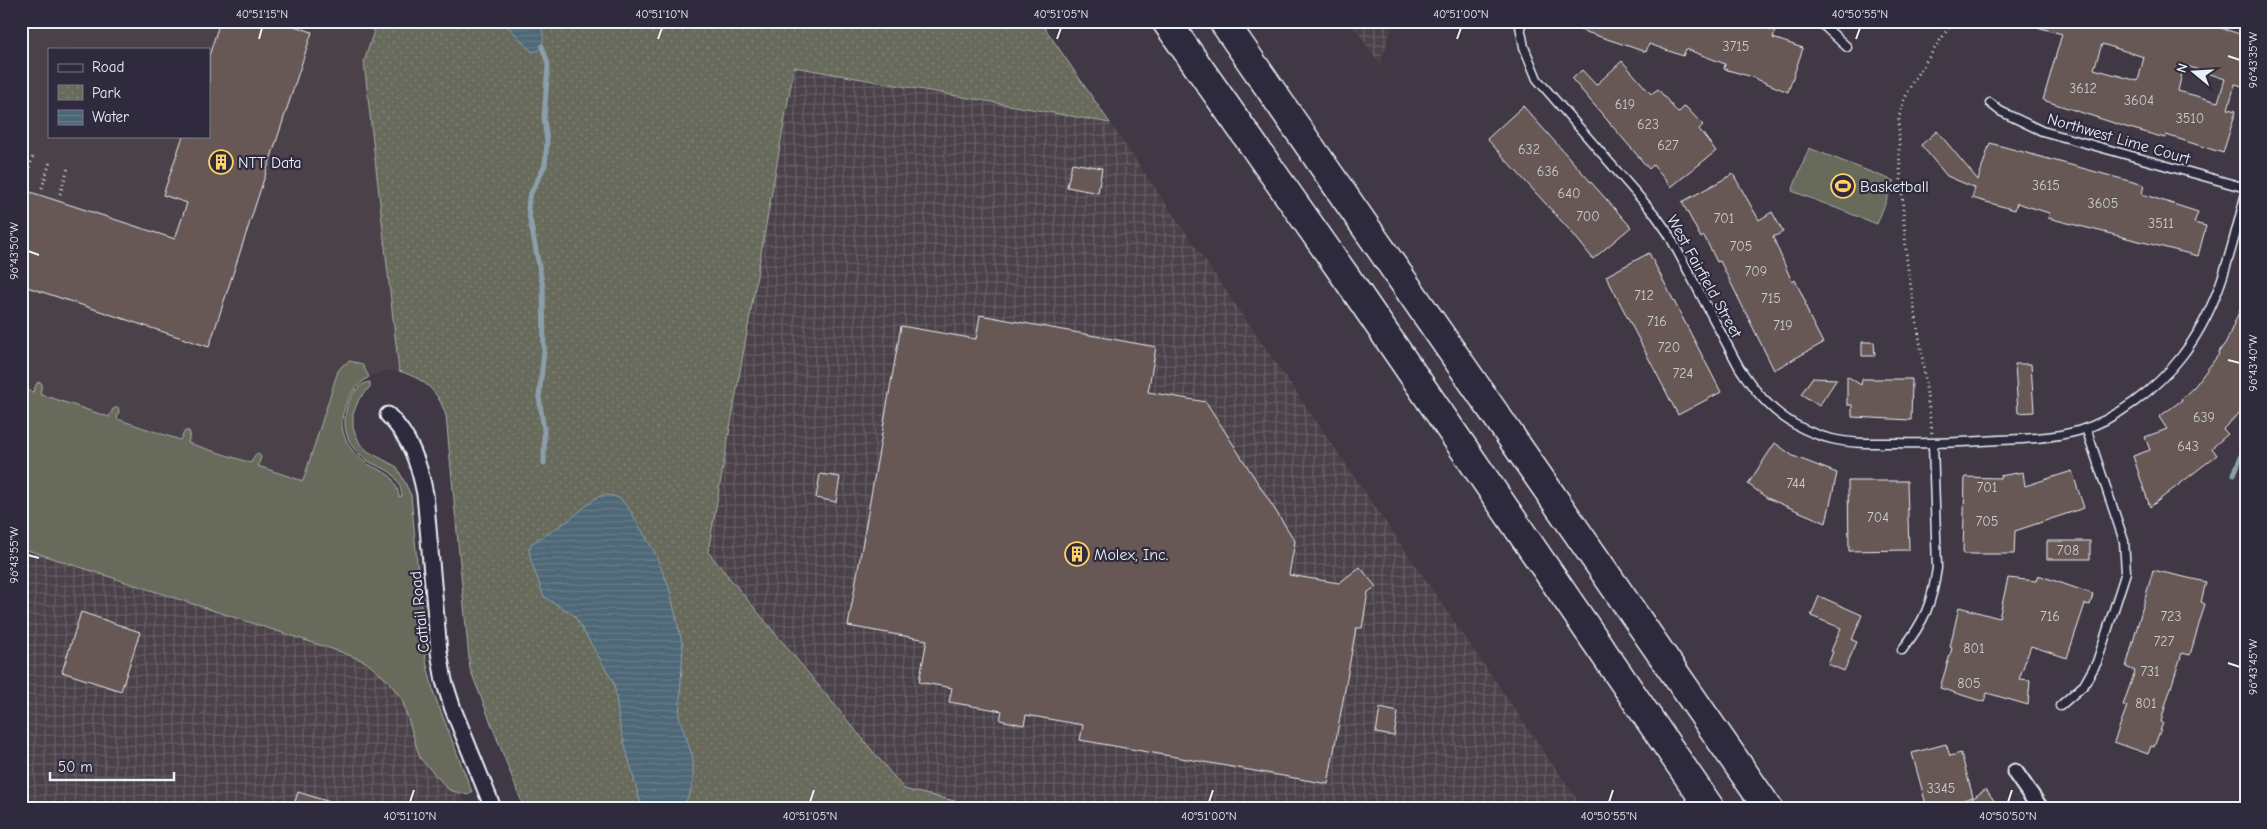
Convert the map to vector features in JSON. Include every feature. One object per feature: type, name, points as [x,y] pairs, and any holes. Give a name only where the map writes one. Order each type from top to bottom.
[{"type":"highway","points":[[1166,21],[1353,287],[1710,808]]},
{"type":"highway","points":[[1224,21],[1768,808]]},
{"type":"street","name":"Cattail Road","points":[[388,415],[401,428],[411,446],[420,472],[425,494],[444,681],[453,709],[493,808]]},
{"type":"street","points":[[2015,772],[2042,805]]},
{"type":"lane","name":"West Fairfield Street","points":[[1519,21],[1524,47],[1537,80],[1656,216],[1668,233],[1739,367],[1765,402],[1794,424],[1832,439],[1858,443],[1933,444],[2037,438],[2086,428],[2107,418],[2134,401],[2181,358],[2202,326],[2220,290],[2246,193]]},
{"type":"lane","points":[[1816,21],[1822,24],[1847,47]]},
{"type":"lane","name":"Northwest Lime Court","points":[[1990,103],[2012,118],[2042,131],[2246,188]]},
{"type":"lane","points":[[2060,706],[2084,685],[2097,662],[2126,572],[2124,541],[2086,428]]},
{"type":"lane","points":[[1902,650],[1919,628],[1931,601],[1935,584],[1937,568],[1933,444]]},
{"type":"path","points":[[1933,444],[1921,348],[1906,263],[1899,154],[1899,117],[1904,100],[1914,81],[1954,21]]},
{"type":"path","points":[[25,182],[33,156]]},
{"type":"path","points":[[42,188],[50,162]]},
{"type":"path","points":[[60,194],[68,168]]},
{"type":"shaded area","points":[[21,21],[377,21],[364,62],[399,371],[384,371],[363,379],[355,385],[345,402],[317,505],[21,410]]},
{"type":"shaded area","points":[[1350,21],[1394,21],[1380,65]]},
{"type":"shaded area","points":[[794,67],[1110,123],[1583,808],[958,808],[958,802],[904,789],[708,552]]},
{"type":"shaded area","points":[[21,410],[317,505],[430,718],[467,808],[21,808]]},
{"type":"green space","points":[[377,21],[1040,21],[1110,123],[794,67],[708,552],[904,789],[959,802],[958,808],[524,808],[470,669],[446,416],[439,399],[429,387],[416,378],[399,371],[364,62]]},
{"type":"green space","name":"Basketball","points":[[1809,148],[1894,181],[1877,224],[1792,191]]},
{"type":"green space","points":[[349,361],[362,364],[369,377],[353,391],[348,399],[342,418],[343,433],[354,453],[366,463],[390,476],[396,486],[399,497],[402,496],[397,480],[393,475],[362,457],[350,443],[347,435],[345,417],[350,399],[358,388],[370,382],[370,387],[359,399],[353,414],[353,428],[360,444],[369,452],[397,467],[411,495],[426,661],[434,694],[472,792],[468,795],[449,790],[420,758],[402,699],[388,681],[366,662],[341,652],[21,548],[21,388],[33,392],[37,383],[40,382],[42,384],[40,394],[109,417],[113,409],[118,407],[117,419],[180,440],[185,431],[189,431],[188,443],[251,463],[258,453],[261,457],[258,466],[303,481],[338,371]]},
{"type":"water","points":[[503,21],[538,21],[543,36],[541,48],[538,51],[531,51]]},
{"type":"water","points":[[605,495],[614,496],[622,500],[629,509],[654,551],[669,587],[683,647],[679,717],[693,758],[693,782],[689,796],[681,808],[645,808],[641,805],[620,727],[614,683],[574,615],[544,597],[531,561],[529,550],[531,544],[569,520],[597,497]]},
{"type":"building","name":"NTT Data","points":[[220,21],[280,21],[312,32],[209,347],[21,285],[21,189],[175,239],[187,203],[163,195],[182,138],[210,138],[210,53]]},
{"type":"building","points":[[1562,21],[1741,21],[1775,31],[1773,38],[1803,48],[1788,92],[1749,76],[1724,69],[1725,64],[1686,49],[1683,56],[1649,44],[1646,52],[1562,24]]},
{"type":"building","points":[[2031,21],[2199,21],[2246,36],[2246,87],[2235,84],[2228,109],[2236,111],[2223,153],[2166,135],[2165,138],[2126,127],[2043,100],[2062,34],[2030,25]],"holes":[[[2102,44],[2144,57],[2138,81],[2094,69]],[[2184,65],[2225,79],[2218,102],[2178,91]]]},
{"type":"building","points":[[1622,61],[1651,94],[1658,89],[1678,113],[1685,106],[1703,125],[1699,129],[1716,151],[1671,187],[1653,165],[1649,169],[1572,79],[1582,70],[1596,85]]},
{"type":"building","points":[[1523,106],[1631,227],[1593,259],[1574,235],[1487,139]]},
{"type":"building","points":[[1937,131],[1978,180],[1990,143],[2144,185],[2142,194],[2198,212],[2194,223],[2206,226],[2198,256],[2048,218],[2049,213],[2017,203],[2015,210],[1972,198],[1975,188],[1947,176],[1921,145]]},
{"type":"building","points":[[1072,163],[1102,168],[1098,193],[1067,187]]},
{"type":"building","points":[[1733,174],[1759,220],[1772,212],[1783,232],[1773,237],[1792,282],[1795,280],[1806,303],[1810,318],[1823,343],[1774,370],[1720,261],[1717,262],[1704,236],[1701,238],[1682,202]]},
{"type":"building","points":[[1649,253],[1721,392],[1678,415],[1606,276]]},
{"type":"building","points":[[2246,296],[2246,407],[2223,429],[2228,434],[2212,448],[2217,455],[2150,507],[2133,456],[2150,450],[2145,437],[2167,429],[2159,417],[2182,400],[2219,354]]},
{"type":"building","name":"Molex, Inc.","points":[[980,315],[1156,347],[1148,392],[1206,402],[1295,541],[1289,575],[1339,583],[1360,567],[1376,587],[1368,592],[1362,628],[1356,628],[1328,784],[1080,740],[1083,725],[1026,715],[1024,725],[1000,720],[1002,711],[949,702],[952,688],[919,682],[927,640],[848,626],[901,326],[976,339]]},
{"type":"building","points":[[1862,342],[1874,342],[1875,356],[1862,356]]},
{"type":"building","points":[[2015,364],[2031,364],[2034,412],[2018,413]]},
{"type":"building","points":[[1847,376],[1861,385],[1862,379],[1912,379],[1911,420],[1852,417],[1852,405],[1847,405]]},
{"type":"building","points":[[1812,378],[1837,379],[1819,406],[1801,394]]},
{"type":"building","points":[[1775,443],[1793,456],[1837,473],[1826,523],[1767,498],[1748,484]]},
{"type":"building","points":[[2072,471],[2084,508],[2015,531],[2014,554],[1963,554],[1965,477],[2000,478],[2000,476],[2023,472],[2025,486]]},
{"type":"building","points":[[820,474],[840,477],[836,502],[816,498]]},
{"type":"building","points":[[1848,481],[1907,481],[1909,550],[1849,551]]},
{"type":"building","points":[[2047,541],[2090,541],[2090,559],[2047,559]]},
{"type":"building","points":[[2153,570],[2206,582],[2201,602],[2205,604],[2190,655],[2182,653],[2161,722],[2163,723],[2154,747],[2151,746],[2148,754],[2114,742],[2127,706],[2123,705],[2135,671],[2126,667]]},
{"type":"building","points":[[2038,575],[2093,594],[2090,605],[2085,604],[2067,658],[2031,646],[2019,679],[2030,680],[2028,705],[1987,693],[1984,702],[1940,688],[1952,648],[1950,647],[1959,607],[1999,618],[2008,578],[2036,581]]},
{"type":"building","points":[[1819,596],[1862,615],[1852,640],[1857,642],[1844,671],[1828,664],[1833,652],[1831,651],[1841,628],[1811,616]]},
{"type":"building","points":[[81,612],[140,632],[121,691],[62,672]]},
{"type":"building","points":[[1380,708],[1398,712],[1394,736],[1376,733]]},
{"type":"building","points":[[1946,744],[1950,756],[1961,753],[1973,797],[1937,808],[1927,808],[1912,753]]},
{"type":"building","points":[[1986,789],[1999,808],[1959,808]]},
{"type":"building","points":[[298,792],[339,805],[339,808],[293,808]]},
{"type":"waterway","points":[[542,46],[548,64],[544,119],[547,142],[545,165],[529,197],[528,209],[543,287],[544,351],[539,397],[544,430],[544,463]]},
{"type":"waterway","points":[[2234,474],[2246,444]]},
{"type":"place","name":"NTT Data","points":[[221,162]]},
{"type":"place","name":"Basketball","points":[[1843,186]]},
{"type":"place","name":"Molex, Inc.","points":[[1077,554]]}]
